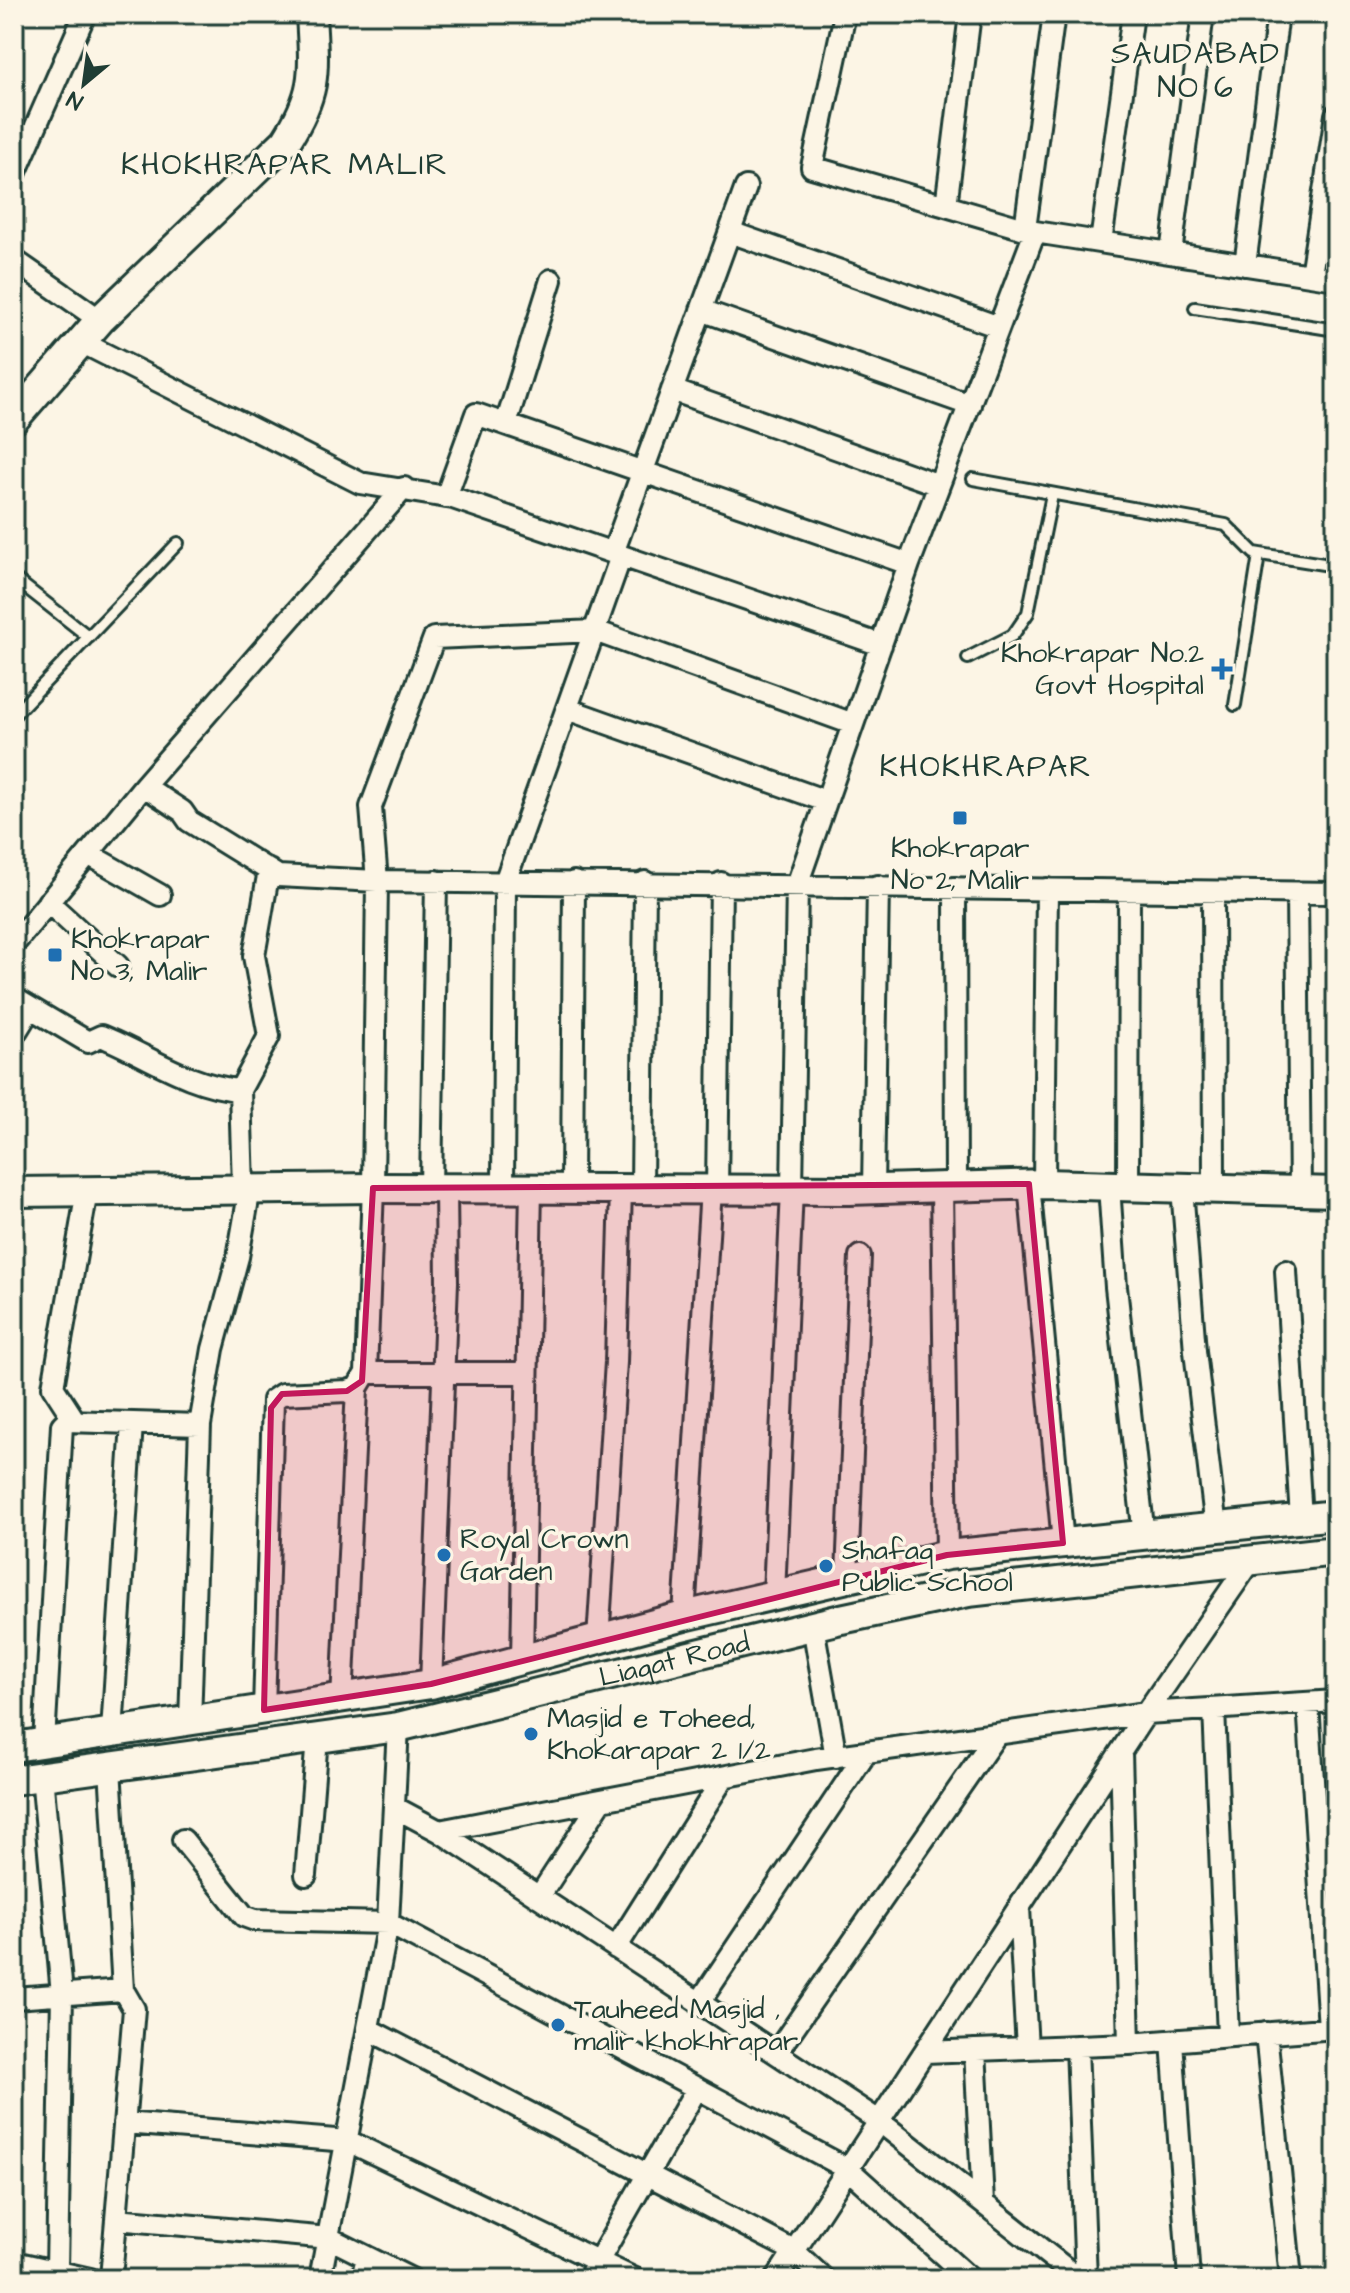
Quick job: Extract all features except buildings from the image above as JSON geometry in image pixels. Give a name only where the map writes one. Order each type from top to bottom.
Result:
[{"type":"main road","points":[[16,414],[79,341],[286,141],[306,110],[315,76],[311,14]]},
{"type":"main road","points":[[14,1192],[246,1188],[792,1190],[1037,1184],[1336,1192]]},
{"type":"main road","points":[[14,1747],[342,1700],[431,1684],[684,1616],[947,1555],[1336,1515]]},
{"type":"main road","name":"Liaqat Road","points":[[14,1780],[398,1727],[813,1626],[968,1592],[1336,1551]]},
{"type":"street","points":[[14,176],[85,14]]},
{"type":"street","points":[[845,14],[812,167],[1030,230],[1336,279]]},
{"type":"street","points":[[946,206],[970,14]]},
{"type":"street","points":[[774,1594],[792,1190],[797,885],[909,564],[999,327],[1030,230],[1054,14]]},
{"type":"street","points":[[1101,242],[1133,14]]},
{"type":"street","points":[[1171,253],[1203,14]]},
{"type":"street","points":[[1245,265],[1278,14]]},
{"type":"street","points":[[1311,275],[1336,115]]},
{"type":"street","points":[[522,1659],[527,1373],[505,882],[595,631],[642,472],[746,187]]},
{"type":"street","points":[[730,232],[999,327]]},
{"type":"street","points":[[14,260],[100,320]]},
{"type":"street","points":[[506,424],[551,280]]},
{"type":"street","points":[[701,310],[970,405]]},
{"type":"street","points":[[79,341],[360,483],[446,497],[881,645]]},
{"type":"street","points":[[672,390],[939,485]]},
{"type":"street","points":[[446,497],[476,414],[909,564]]},
{"type":"street","points":[[14,944],[144,786],[404,488]]},
{"type":"street","points":[[342,1700],[373,1188],[377,881],[371,807],[434,638],[595,631],[853,724]]},
{"type":"street","points":[[567,709],[826,801]]},
{"type":"street","points":[[144,786],[182,811],[189,821],[278,876],[377,881],[1336,893]]},
{"type":"street","points":[[88,854],[160,895]]},
{"type":"street","points":[[190,1722],[200,1425],[213,1349],[238,1257],[246,1188],[240,1090],[269,1036],[254,956],[269,870]]},
{"type":"street","points":[[431,1684],[443,1373],[436,881]]},
{"type":"street","points":[[572,1188],[574,882]]},
{"type":"street","points":[[598,1640],[616,1362],[632,1189],[645,882]]},
{"type":"street","points":[[684,1616],[714,1189],[721,883]]},
{"type":"street","points":[[873,1189],[878,886]]},
{"type":"street","points":[[947,1555],[949,1187],[955,888]]},
{"type":"street","points":[[1047,889],[1037,1184],[1063,1543]]},
{"type":"street","points":[[1129,891],[1117,1302],[1144,1536]]},
{"type":"street","points":[[1213,892],[1214,1189]]},
{"type":"street","points":[[1297,893],[1300,1191]]},
{"type":"street","points":[[48,902],[118,966]]},
{"type":"street","points":[[14,1035],[22,1003],[88,1042],[101,1036],[194,1081],[216,1088],[240,1090]]},
{"type":"street","points":[[1182,1188],[1195,1351],[1216,1528]]},
{"type":"street","points":[[75,1421],[53,1387],[87,1191]]},
{"type":"street","points":[[847,1576],[860,1256]]},
{"type":"street","points":[[1286,1271],[1301,1519]]},
{"type":"street","points":[[264,1710],[273,1400],[282,1394],[361,1380],[443,1373],[527,1373]]},
{"type":"street","points":[[44,1742],[62,1425],[66,1421],[75,1421],[200,1425]]},
{"type":"street","points":[[112,1732],[132,1423]]},
{"type":"street","points":[[776,2279],[1146,1713],[1250,1562]]},
{"type":"street","points":[[813,1626],[836,1757]]},
{"type":"street","points":[[439,1831],[836,1757],[1146,1713],[1336,1701]]},
{"type":"street","points":[[925,2052],[1129,2044],[1332,2028],[1308,1703]]},
{"type":"street","points":[[1214,1709],[1228,2036]]},
{"type":"street","points":[[320,2279],[388,1923],[398,1727]]},
{"type":"street","points":[[776,2053],[996,1735]]},
{"type":"street","points":[[306,1875],[317,1738]]},
{"type":"street","points":[[1121,1752],[1129,2044]]},
{"type":"street","points":[[699,2003],[866,1753]]},
{"type":"street","points":[[97,2278],[116,2219],[134,2009],[123,1990],[110,1767]]},
{"type":"street","points":[[42,1775],[62,1994],[57,2270]]},
{"type":"street","points":[[616,1948],[724,1777]]},
{"type":"street","points":[[539,1897],[602,1800]]},
{"type":"street","points":[[394,1807],[439,1831],[879,2121],[1079,2279]]},
{"type":"street","points":[[183,1840],[244,1916],[255,1920],[388,1923],[848,2169],[970,2279]]},
{"type":"street","points":[[1019,1908],[1027,2048]]},
{"type":"street","points":[[14,1998],[123,1990]]},
{"type":"street","points":[[368,2029],[794,2251],[824,2279]]},
{"type":"street","points":[[1266,2033],[1291,2279]]},
{"type":"street","points":[[1172,2041],[1189,2279]]},
{"type":"street","points":[[1077,2046],[1086,2279]]},
{"type":"street","points":[[975,2050],[983,2203]]},
{"type":"street","points":[[594,2270],[697,2088]]},
{"type":"street","points":[[124,2123],[348,2141],[594,2270],[635,2279]]},
{"type":"street","points":[[116,2219],[329,2238],[411,2279]]},
{"type":"street","points":[[362,2279],[367,2257]]},
{"type":"street","points":[[27,2269],[118,2279]]},
{"type":"lane","points":[[1195,308],[1336,330]]},
{"type":"lane","points":[[973,479],[1226,525],[1250,551],[1259,555],[1336,566]]},
{"type":"lane","points":[[968,658],[1013,635],[1028,613],[1052,495]]},
{"type":"lane","points":[[14,715],[178,543]]},
{"type":"lane","points":[[1235,705],[1259,555]]},
{"type":"lane","points":[[14,578],[89,637]]},
{"type":"highlighted area","points":[[1029,1184],[1063,1543],[947,1555],[431,1684],[264,1710],[271,1408],[282,1394],[347,1391],[362,1381],[373,1188]]},
{"type":"place","name":"Khokrapar No.2 Govt Hospital","points":[[1222,669]]},
{"type":"place","name":"Khokrapar No 2, Malir","points":[[960,818]]},
{"type":"place","name":"Khokrapar No 3, Malir","points":[[55,955]]},
{"type":"place","name":"Royal Crown Garden","points":[[444,1555]]},
{"type":"place","name":"Shafaq Public School","points":[[826,1566]]},
{"type":"place","name":"Masjid e Toheed, Khokarapar 2 1/2","points":[[531,1734]]},
{"type":"place","name":"Tauheed Masjid , malir khokhrapar","points":[[558,2025]]},
{"type":"district","name":"SAUDABAD NO 6","points":[[1196,71]]},
{"type":"district","name":"KHOKHRAPAR MALIR","points":[[285,165]]},
{"type":"district","name":"KHOKHRAPAR","points":[[986,767]]}]
